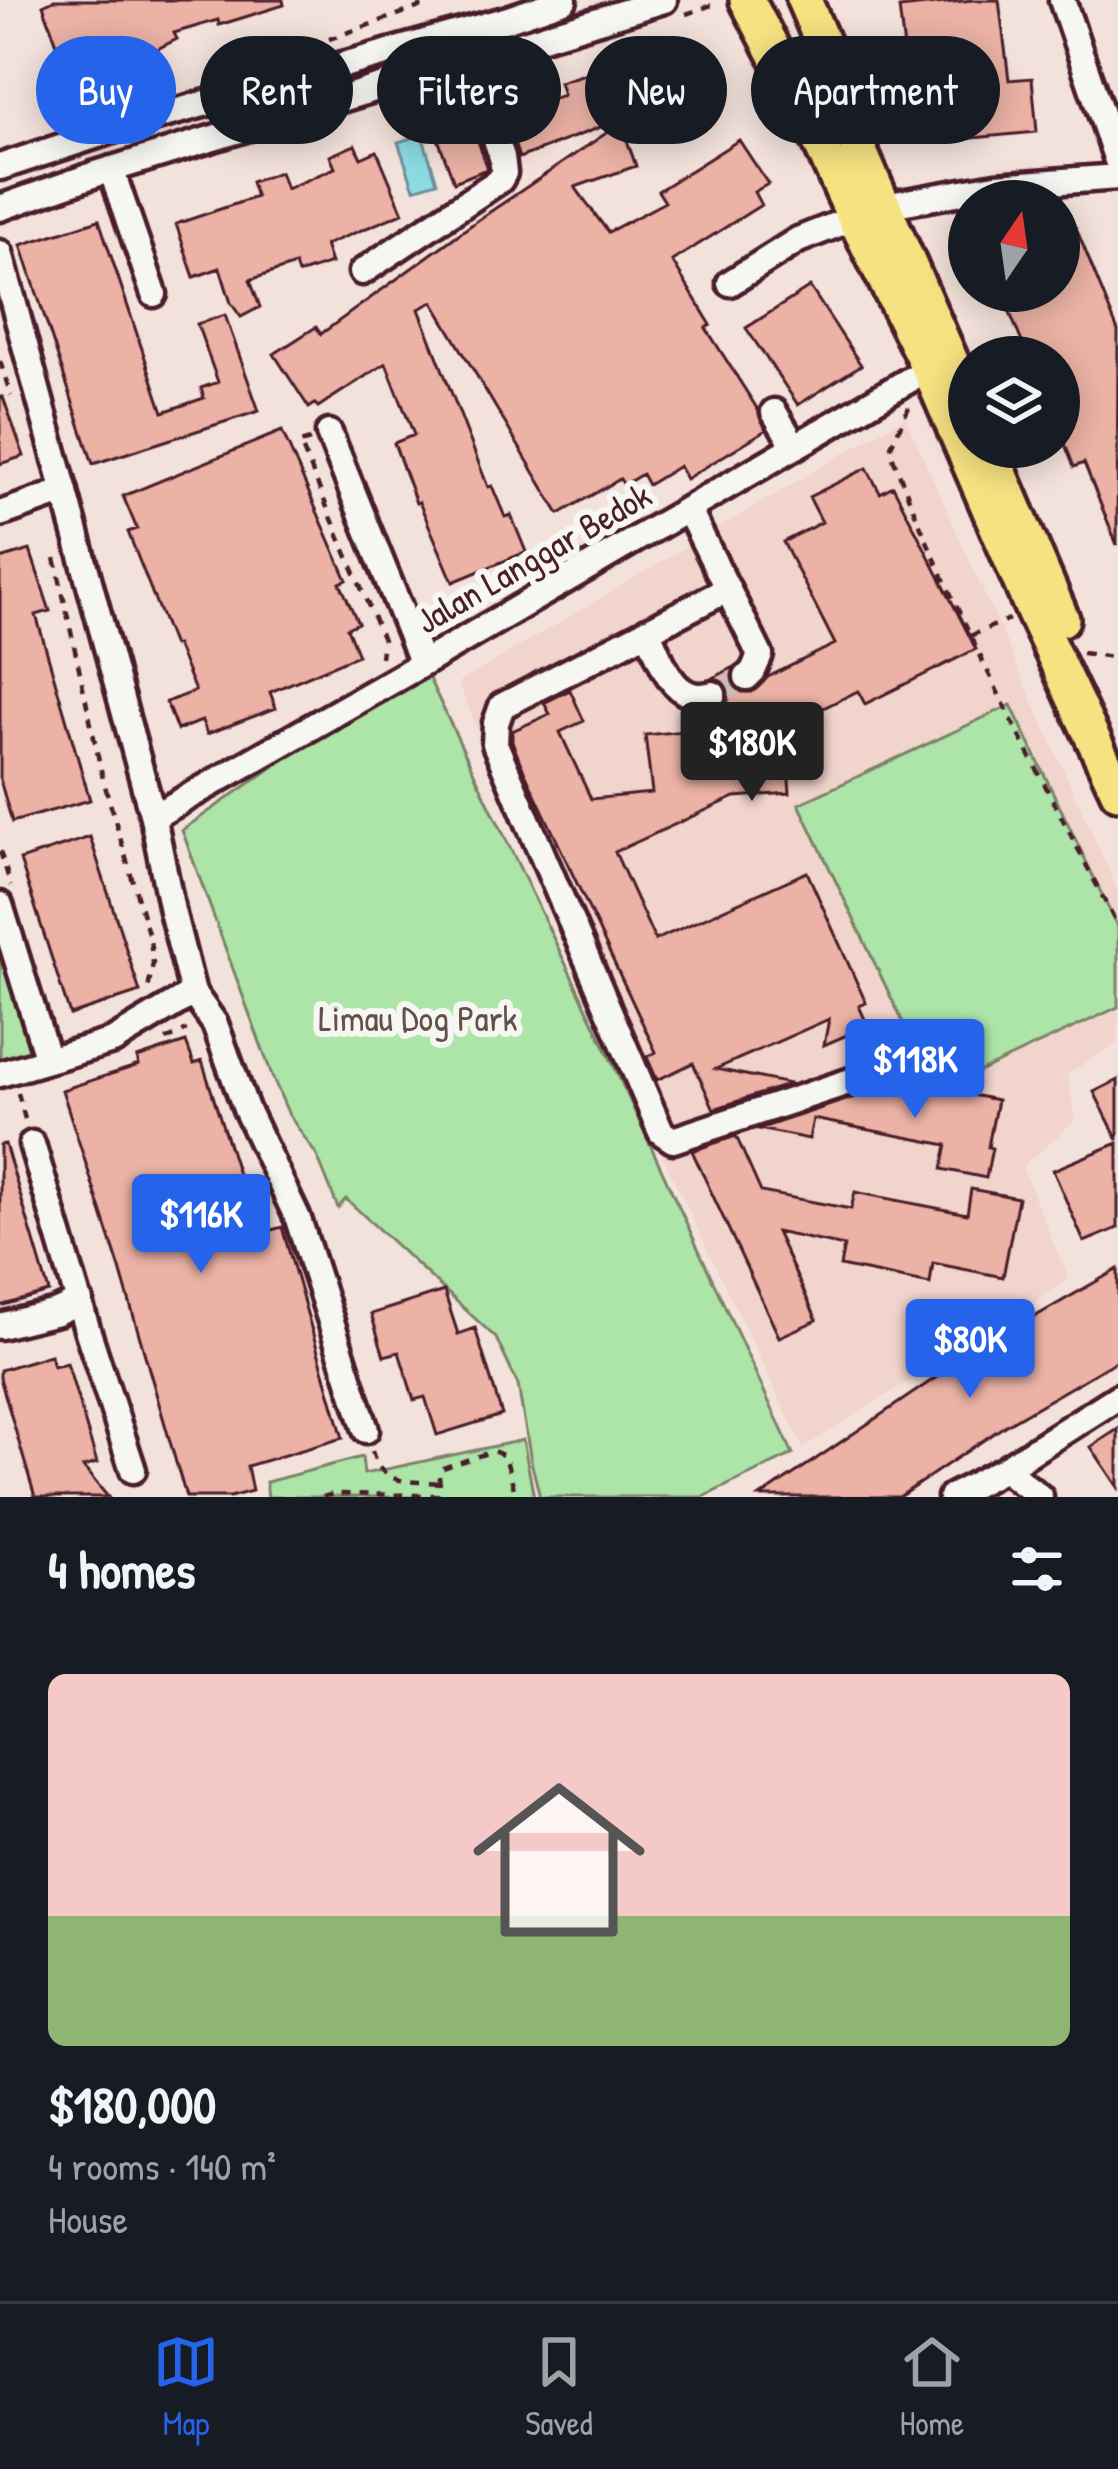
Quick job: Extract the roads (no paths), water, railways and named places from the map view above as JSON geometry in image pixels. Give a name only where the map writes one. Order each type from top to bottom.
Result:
[{"type":"main road","points":[[747,0],[808,116],[868,211],[1034,611],[1118,793]]},
{"type":"main road","points":[[804,0],[850,107],[868,211]]},
{"type":"main road","points":[[931,368],[948,383]]},
{"type":"main road","points":[[998,468],[1118,740]]},
{"type":"street","points":[[3,172],[128,125],[564,0]]},
{"type":"street","points":[[551,36],[664,0]]},
{"type":"street","points":[[1062,0],[1118,163]]},
{"type":"street","points":[[0,208],[111,169],[377,89]]},
{"type":"street","points":[[362,272],[500,180],[504,173],[497,144]]},
{"type":"street","points":[[111,169],[154,294]]},
{"type":"street","points":[[730,283],[798,240],[868,211],[996,186],[1118,177]]},
{"type":"street","points":[[0,253],[153,817],[193,993],[215,1024],[246,1109],[298,1220],[366,1430]]},
{"type":"street","name":"Jalan Langgar Bedok","points":[[153,817],[931,368]]},
{"type":"street","points":[[773,412],[795,447]]},
{"type":"street","points":[[329,433],[422,664]]},
{"type":"street","points":[[0,514],[65,491]]},
{"type":"street","points":[[688,509],[760,656],[747,677]]},
{"type":"street","points":[[728,589],[502,706],[495,744],[662,1132],[673,1140],[884,1070]]},
{"type":"street","points":[[647,630],[677,688],[694,697],[713,694]]},
{"type":"street","points":[[0,905],[48,1060]]},
{"type":"street","points":[[5,1072],[113,1041],[193,993]]},
{"type":"street","points":[[30,1138],[133,1470]]},
{"type":"street","points":[[0,1326],[57,1312],[80,1301]]},
{"type":"street","points":[[951,1497],[1118,1397]]},
{"type":"street","points":[[1004,1469],[1040,1497]]},
{"type":"water","points":[[399,144],[425,144],[437,182],[414,189]]},
{"type":"tunnel","points":[[713,694],[747,677]]},
{"type":"park label","name":"Limau Dog Park","points":[[418,1017]]}]
